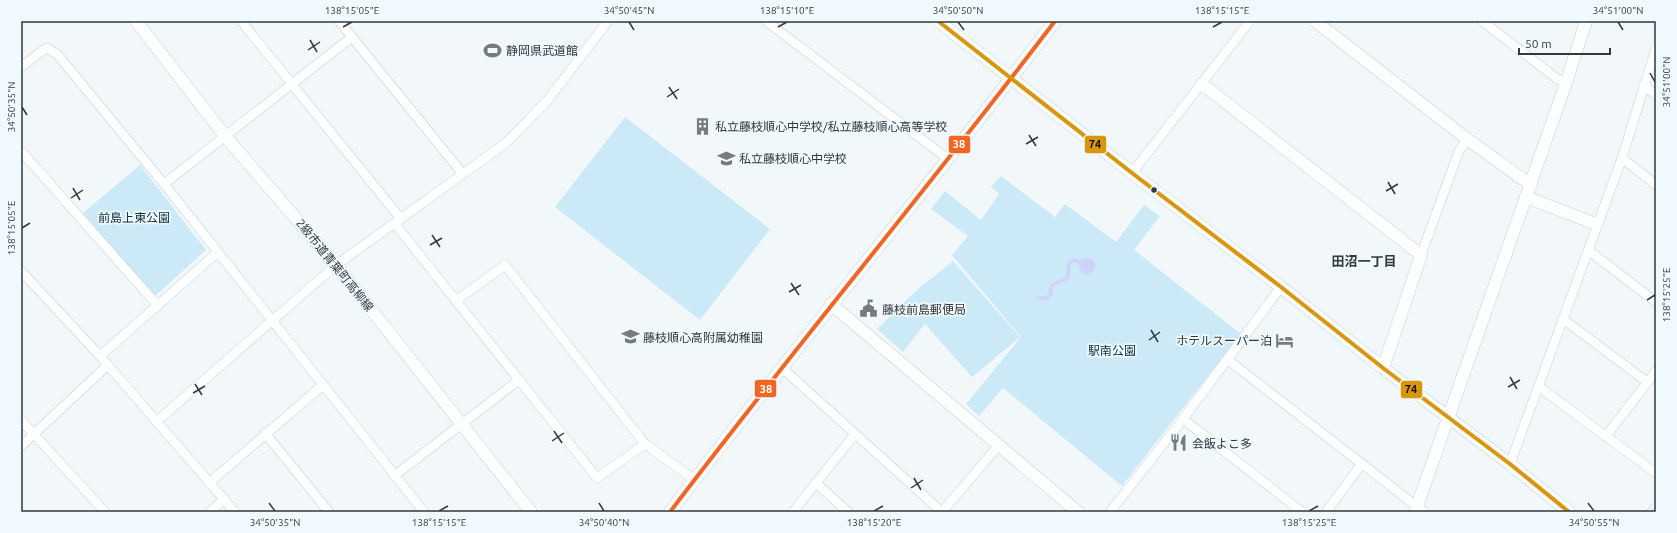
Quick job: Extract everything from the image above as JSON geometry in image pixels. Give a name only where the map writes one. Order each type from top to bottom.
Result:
[{"type":"street","name":"2級市道青葉町高柳線","points":[[136,21],[225,136],[336,265],[531,512]]},
{"type":"street","points":[[241,21],[398,222],[456,300],[596,478],[644,444]]},
{"type":"street","points":[[339,21],[462,173]]},
{"type":"street","points":[[156,422],[336,265],[398,222],[462,173],[506,143],[547,101],[608,21]]},
{"type":"street","points":[[766,21],[948,159]]},
{"type":"street","points":[[938,21],[1132,173],[1282,287],[1383,368],[1510,464],[1569,512]]},
{"type":"street","points":[[670,512],[781,367],[948,159],[1055,21]]},
{"type":"street","points":[[1132,173],[1250,21]]},
{"type":"street","points":[[1315,21],[1467,139],[1530,185]]},
{"type":"street","points":[[1482,21],[1556,78],[1566,83]]},
{"type":"street","points":[[1228,360],[1419,510],[1586,21]]},
{"type":"street","points":[[164,184],[352,37]]},
{"type":"street","points":[[21,67],[46,48],[57,54],[164,184],[424,512]]},
{"type":"street","points":[[1510,464],[1588,250],[1596,224],[1622,158],[1643,85],[1656,48]]},
{"type":"street","points":[[1202,84],[1421,255]]},
{"type":"street","points":[[1643,85],[1656,95]]},
{"type":"street","points":[[1383,368],[1421,255],[1459,151],[1467,139]]},
{"type":"street","points":[[23,156],[158,306]]},
{"type":"street","points":[[1622,158],[1656,185]]},
{"type":"street","points":[[1526,197],[1596,224]]},
{"type":"street","points":[[1588,250],[1656,302]]},
{"type":"street","points":[[100,356],[218,252]]},
{"type":"street","points":[[456,300],[505,265],[644,444],[695,480]]},
{"type":"street","points":[[21,271],[108,365],[235,512]]},
{"type":"street","points":[[1110,512],[1183,420],[1282,287]]},
{"type":"street","points":[[831,304],[1078,512]]},
{"type":"street","points":[[1563,319],[1647,382]]},
{"type":"street","points":[[21,446],[108,365]]},
{"type":"street","points":[[781,367],[942,512],[998,446]]},
{"type":"street","points":[[1606,436],[1656,371]]},
{"type":"street","points":[[394,476],[519,380]]},
{"type":"street","points":[[209,483],[265,433],[323,385]]},
{"type":"street","points":[[1538,387],[1656,474]]},
{"type":"street","points":[[21,420],[105,512]]},
{"type":"street","points":[[1183,420],[1302,512]]},
{"type":"street","points":[[265,433],[328,512]]},
{"type":"street","points":[[793,512],[855,434]]},
{"type":"street","points":[[1326,512],[1361,464]]},
{"type":"street","points":[[816,483],[848,512]]},
{"type":"street","points":[[210,512],[224,499]]},
{"type":"green space","points":[[625,117],[770,229],[700,320],[555,207]]},
{"type":"green space","name":"前島上東公園","points":[[140,165],[206,250],[154,297],[83,213]]},
{"type":"green space","name":"駅南公園","points":[[1001,176],[1055,217],[1065,204],[1116,242],[1144,205],[1160,216],[1134,250],[1241,334],[1122,486],[1003,388],[979,416],[966,404],[1021,337],[952,255],[968,236],[931,209],[945,191],[981,220],[999,194],[991,187]]},
{"type":"green space","points":[[953,261],[1020,337],[972,377],[925,324],[903,352],[877,329],[918,289]]},
{"type":"shaded area","points":[[1084,258],[1090,258],[1095,263],[1093,272],[1090,274],[1084,274],[1079,269],[1079,263]]},
{"type":"waterway","points":[[1038,298],[1047,298],[1051,294],[1051,287],[1053,285],[1068,278],[1069,263],[1074,260],[1080,262]]},
{"type":"transit line","name":"74","points":[[938,21],[1383,368],[1510,464],[1569,512]]},
{"type":"transit line","name":"38","points":[[670,512],[1055,21]]},
{"type":"place","name":"静岡県武道館","points":[[493,50]]},
{"type":"place","name":"私立藤枝順心中学校/私立藤枝順心高等学校","points":[[702,126]]},
{"type":"place","name":"私立藤枝順心中学校","points":[[726,158]]},
{"type":"place","name":"藤枝前島郵便局","points":[[869,309]]},
{"type":"place","name":"藤枝順心高附属幼稚園","points":[[630,337]]},
{"type":"place","name":"ホテルスーパー泊","points":[[1285,340]]},
{"type":"place","name":"会飯よこ多","points":[[1179,443]]},
{"type":"district","name":"田沼一丁目","points":[[1364,261]]}]
